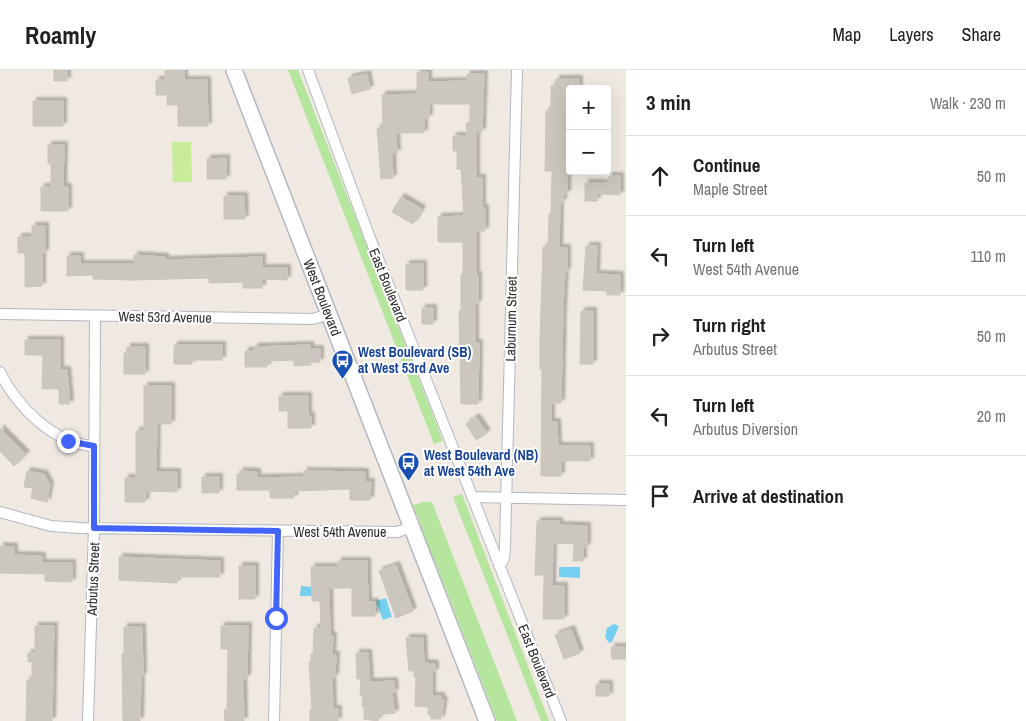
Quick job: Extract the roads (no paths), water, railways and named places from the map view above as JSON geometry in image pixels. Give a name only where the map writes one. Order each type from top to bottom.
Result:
[{"type":"street","name":"West Boulevard","points":[[234,70],[487,721]]},
{"type":"street","name":"East Boulevard","points":[[308,70],[370,238],[561,721]]},
{"type":"street","name":"Laburnum Street","points":[[499,566],[504,559],[517,70]]},
{"type":"street","name":"West 53rd Avenue","points":[[0,314],[313,319],[329,314]]},
{"type":"street","name":"Arbutus Street","points":[[88,721],[94,528],[95,316]]},
{"type":"street","points":[[0,372],[7,386],[25,408],[58,435],[68,441],[94,446]]},
{"type":"street","points":[[472,497],[626,500]]},
{"type":"street","name":"West 54th Avenue","points":[[0,512],[51,526],[94,528],[397,532],[412,527]]},
{"type":"street","points":[[274,721],[278,531]]},
{"type":"water","points":[[559,567],[580,567],[580,578],[559,577]]},
{"type":"water","points":[[301,586],[326,588],[325,596],[300,596]]},
{"type":"water","points":[[386,598],[392,617],[383,620],[376,601]]},
{"type":"water","points":[[614,624],[619,626],[612,642],[609,643],[605,637],[607,628]]},
{"type":"place","name":"West Boulevard (SB) at West 53rd Ave","points":[[342,379]]},
{"type":"place","name":"West Boulevard (NB) at West 54th Ave","points":[[408,482]]}]
